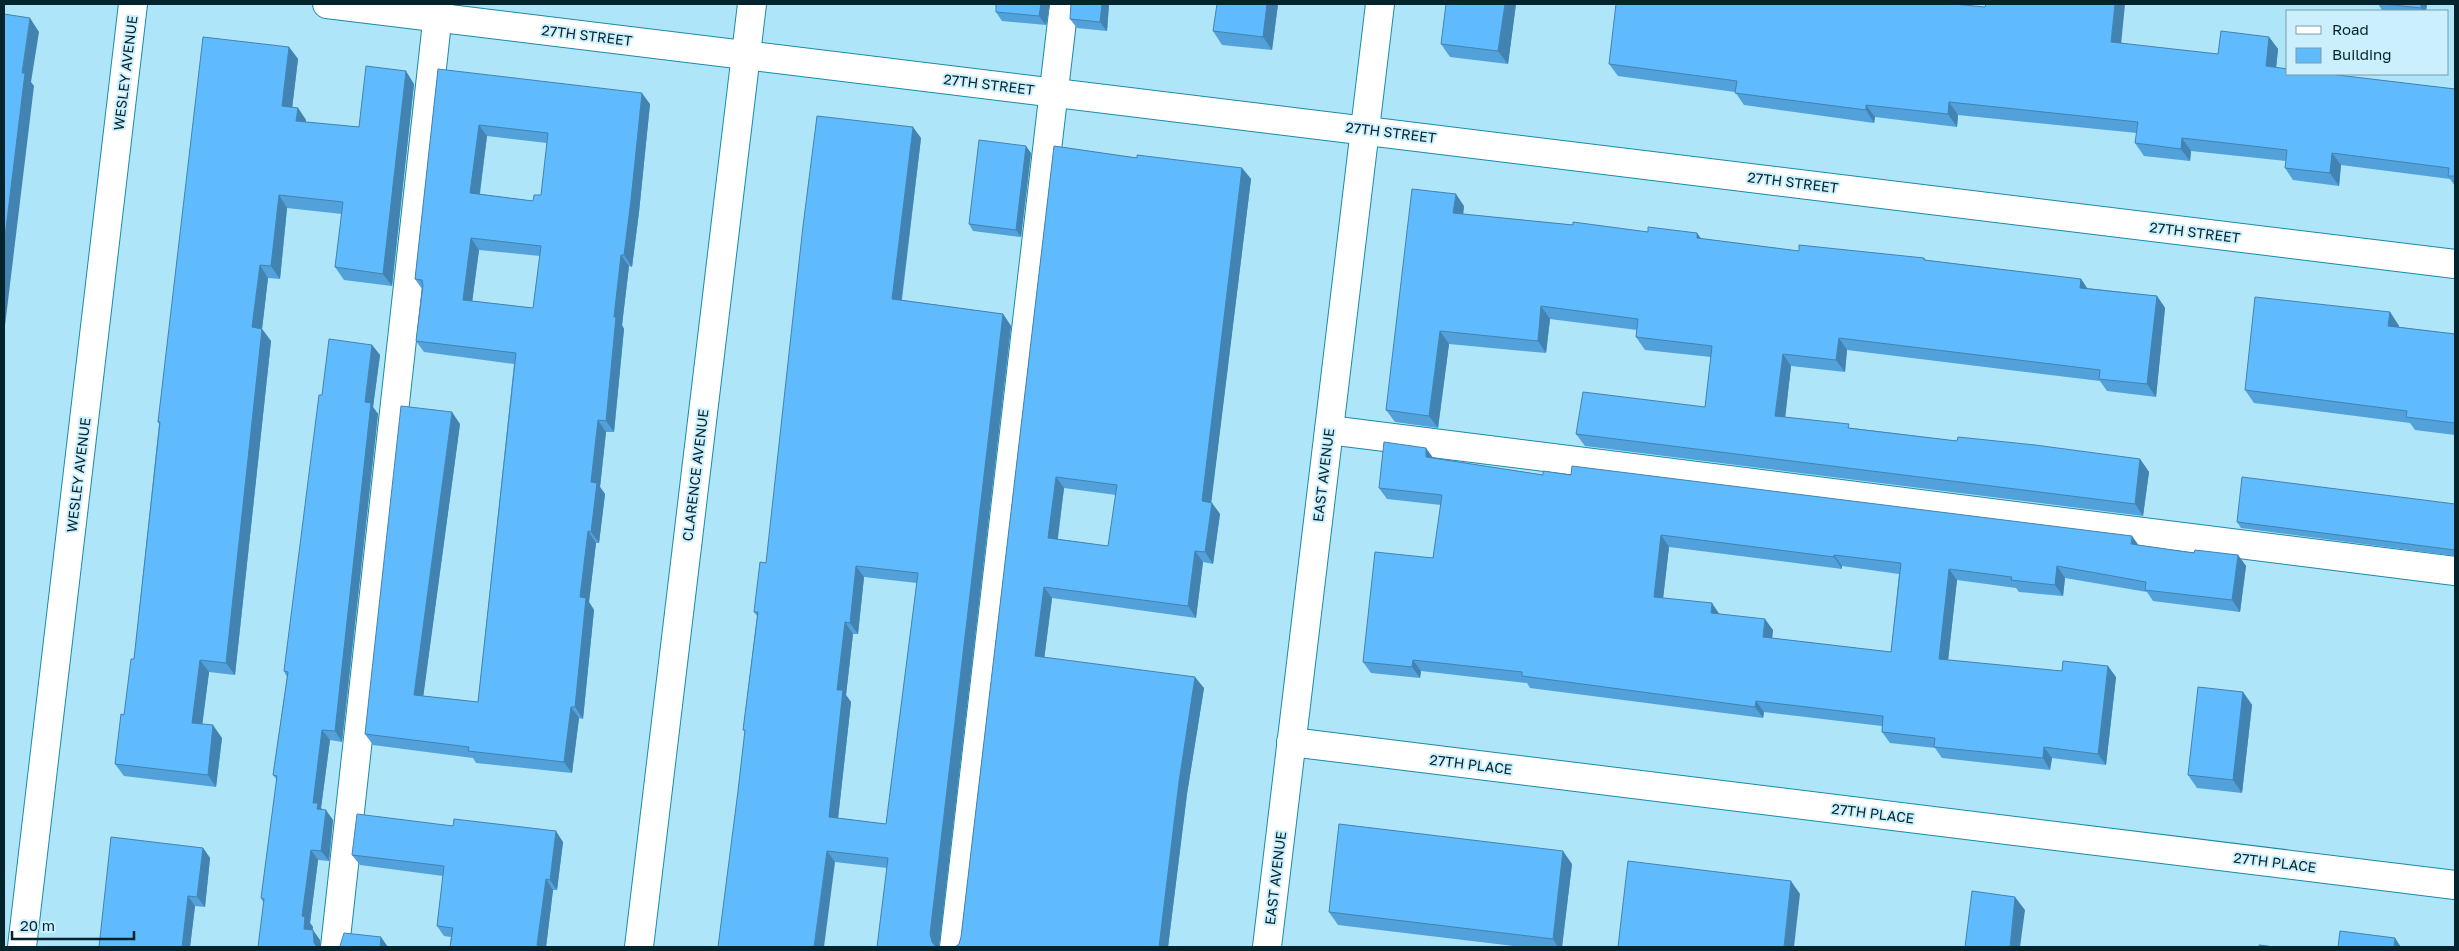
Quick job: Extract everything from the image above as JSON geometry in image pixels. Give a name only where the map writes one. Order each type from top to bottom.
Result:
[{"type":"street","name":"WESLEY AVENUE","points":[[22,947],[134,4]]},
{"type":"street","name":"27TH STREET","points":[[327,4],[438,10],[745,55],[1365,129],[2455,264]]},
{"type":"street","name":"CLARENCE AVENUE","points":[[639,947],[752,4]]},
{"type":"street","points":[[954,947],[1064,4]]},
{"type":"street","name":"EAST AVENUE","points":[[1267,947],[1380,4]]},
{"type":"street","points":[[335,947],[438,10]]},
{"type":"street","points":[[1329,430],[2455,571]]},
{"type":"street","name":"27TH PLACE","points":[[1291,742],[2455,884]]},
{"type":"building","points":[[996,4],[1041,4],[1039,16],[996,12]]},
{"type":"building","points":[[1071,4],[1102,4],[1100,22],[1070,19]]},
{"type":"building","points":[[1217,4],[1267,4],[1263,37],[1213,31]]},
{"type":"building","points":[[1446,4],[1505,4],[1498,51],[1441,44]]},
{"type":"building","points":[[1616,4],[1954,4],[1985,7],[1986,4],[2115,4],[2111,42],[2218,54],[2221,31],[2269,37],[2266,66],[2286,69],[2286,75],[2337,75],[2455,89],[2455,176],[2448,176],[2449,168],[2332,153],[2330,173],[2285,168],[2287,150],[2182,138],[2181,149],[2135,143],[2138,122],[1949,102],[1948,114],[1866,105],[1866,110],[1735,93],[1737,81],[1609,64]]},
{"type":"building","points":[[2383,4],[2421,4],[2421,8]]},
{"type":"building","points":[[4,14],[30,18],[22,73],[25,73],[4,245]]},
{"type":"building","points":[[203,37],[289,47],[282,106],[298,108],[296,121],[359,127],[366,66],[406,71],[383,274],[335,267],[343,202],[279,195],[271,266],[260,265],[252,327],[262,329],[226,663],[200,660],[192,723],[213,725],[208,775],[115,764],[121,714],[124,715],[131,659],[134,659],[160,422],[158,422]]},
{"type":"building","points":[[438,69],[642,93],[631,200],[624,255],[621,255],[614,317],[616,317],[606,421],[598,420],[591,482],[597,483],[591,532],[588,531],[580,597],[586,598],[575,707],[571,707],[564,762],[468,751],[469,747],[365,734],[401,406],[452,412],[414,695],[478,702],[516,353],[416,341],[423,285],[422,280],[415,279]],"holes":[[[479,125],[548,133],[541,195],[534,195],[533,201],[470,193]],[[471,238],[541,246],[533,308],[463,300]]]},
{"type":"building","points":[[817,116],[913,127],[892,299],[1003,314],[930,934],[932,942],[936,947],[877,947],[888,858],[827,851],[814,947],[718,947],[758,612],[754,612],[760,562],[766,563]],"holes":[[[856,566],[918,573],[886,824],[829,817],[843,690],[837,690],[845,622],[850,623]]]},
{"type":"building","points":[[979,140],[1026,146],[1016,230],[969,224]]},
{"type":"building","points":[[1054,146],[1137,158],[1137,155],[1242,168],[1202,501],[1212,503],[1205,552],[1195,551],[1188,606],[1044,587],[1035,656],[1195,677],[1179,782],[1159,947],[955,947],[959,944]],"holes":[[[1056,477],[1117,485],[1108,546],[1048,538]]]},
{"type":"building","points":[[1412,189],[1456,194],[1453,213],[1573,225],[1573,222],[1648,232],[1648,227],[1697,233],[1697,238],[1799,251],[1799,245],[1924,258],[1924,260],[2081,279],[2080,288],[2157,296],[2147,384],[2099,379],[2100,370],[1839,338],[1836,360],[1783,354],[1775,416],[1849,424],[1848,428],[1957,441],[1958,437],[2140,459],[2135,504],[1576,434],[1583,392],[1705,407],[1712,346],[1636,337],[1638,319],[1541,306],[1538,341],[1440,331],[1429,416],[1386,410]]},
{"type":"building","points":[[2255,297],[2390,312],[2388,326],[2455,334],[2455,423],[2406,417],[2407,411],[2245,390]]},
{"type":"building","points":[[329,339],[372,345],[365,402],[371,403],[335,731],[322,730],[313,803],[318,803],[317,809],[326,810],[321,851],[311,850],[302,916],[305,917],[304,929],[313,930],[314,943],[317,947],[258,947],[264,899],[261,898],[277,776],[273,775],[288,672],[284,671],[319,395],[322,395]]},
{"type":"building","points":[[1384,442],[1426,448],[1426,457],[1543,475],[1543,471],[1571,475],[1572,466],[2132,536],[2131,544],[2194,553],[2195,550],[2238,555],[2232,600],[2145,590],[2146,582],[2057,566],[2055,585],[2011,580],[2012,577],[1949,569],[1939,659],[2062,671],[2063,661],[2108,666],[2098,754],[2044,747],[2043,758],[1934,747],[1935,738],[1882,732],[1883,716],[1756,701],[1755,707],[1522,676],[1522,672],[1413,660],[1412,667],[1363,662],[1375,552],[1433,558],[1442,495],[1379,488]],"holes":[[[1661,535],[1834,557],[1834,555],[1901,563],[1891,652],[1763,637],[1765,619],[1711,613],[1712,603],[1654,597]]]},
{"type":"building","points":[[2242,477],[2455,504],[2455,550],[2237,522]]},
{"type":"building","points":[[2198,687],[2243,692],[2233,780],[2188,775]]},
{"type":"building","points":[[357,814],[453,826],[454,819],[556,831],[550,880],[546,879],[537,945],[542,947],[450,947],[453,928],[437,926],[444,866],[352,855]]},
{"type":"building","points":[[1339,824],[1563,851],[1553,939],[1329,912]]},
{"type":"building","points":[[111,837],[203,848],[197,897],[188,896],[182,947],[99,947]]},
{"type":"building","points":[[1628,861],[1791,881],[1784,947],[1618,947]]},
{"type":"building","points":[[1972,891],[2015,897],[2010,947],[1965,947]]},
{"type":"building","points":[[2340,931],[2395,938],[2394,947],[2338,947]]},
{"type":"building","points":[[344,933],[381,937],[380,947],[339,947]]},
{"type":"building","points":[[2259,945],[2275,947],[2259,947]]}]
